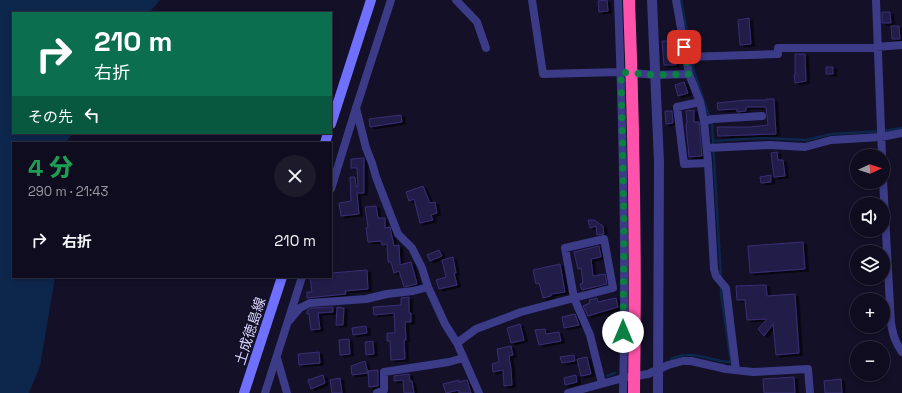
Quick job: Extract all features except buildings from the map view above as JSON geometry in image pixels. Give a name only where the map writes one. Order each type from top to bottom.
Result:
[{"type":"highway","points":[[629,0],[635,218],[634,393]]},
{"type":"main road","points":[[332,121],[371,0]]},
{"type":"main road","name":"土成徳島線","points":[[244,393],[282,278]]},
{"type":"street","points":[[332,186],[392,0]]},
{"type":"street","points":[[456,0],[477,22],[486,48]]},
{"type":"street","points":[[532,0],[543,74],[621,72],[656,75],[689,74]]},
{"type":"street","points":[[618,0],[624,224],[623,393]]},
{"type":"street","points":[[652,0],[659,163],[658,393]]},
{"type":"street","points":[[676,0],[690,57],[689,74],[708,120],[712,148],[708,163],[714,269],[716,276],[726,288],[736,370]]},
{"type":"street","points":[[876,0],[881,149]]},
{"type":"street","points":[[690,57],[778,54],[778,48],[902,45]]},
{"type":"street","points":[[700,102],[677,107],[684,164],[708,163]]},
{"type":"street","points":[[356,108],[366,148],[398,234],[412,248],[422,268],[428,287],[445,324],[457,343],[479,393]]},
{"type":"street","points":[[708,120],[762,116]]},
{"type":"street","points":[[712,148],[770,145],[805,147],[831,140],[880,133],[902,133]]},
{"type":"street","points":[[884,189],[891,323],[896,344],[902,352]]},
{"type":"street","points":[[457,343],[476,329],[521,312],[574,298],[613,288],[604,239],[565,248],[574,298],[590,335],[602,384]]},
{"type":"street","points":[[265,393],[302,278]]},
{"type":"street","points":[[289,321],[300,308],[310,304],[366,299],[428,287]]},
{"type":"street","points":[[277,358],[287,393]]},
{"type":"street","points":[[377,393],[384,390],[384,372],[449,362],[463,358]]},
{"type":"street","points":[[568,393],[623,378],[648,374],[668,364],[691,361],[753,372],[808,369],[810,393]]},
{"type":"water","points":[[0,0],[160,0],[150,12],[12,12],[12,134],[73,134],[65,142],[12,142],[12,278],[55,278],[40,366],[29,393],[0,393]]},
{"type":"waterway","points":[[681,0],[694,71],[712,125],[713,141]]},
{"type":"waterway","points":[[721,278],[713,141],[761,138],[807,140],[831,134],[884,131],[902,128]]},
{"type":"waterway","points":[[671,359],[683,355],[693,355],[731,362],[721,285]]},
{"type":"waterway","points":[[607,376],[615,373]]},
{"type":"route","points":[[623,332],[624,224],[621,72],[656,75],[689,74],[684,47]]}]
